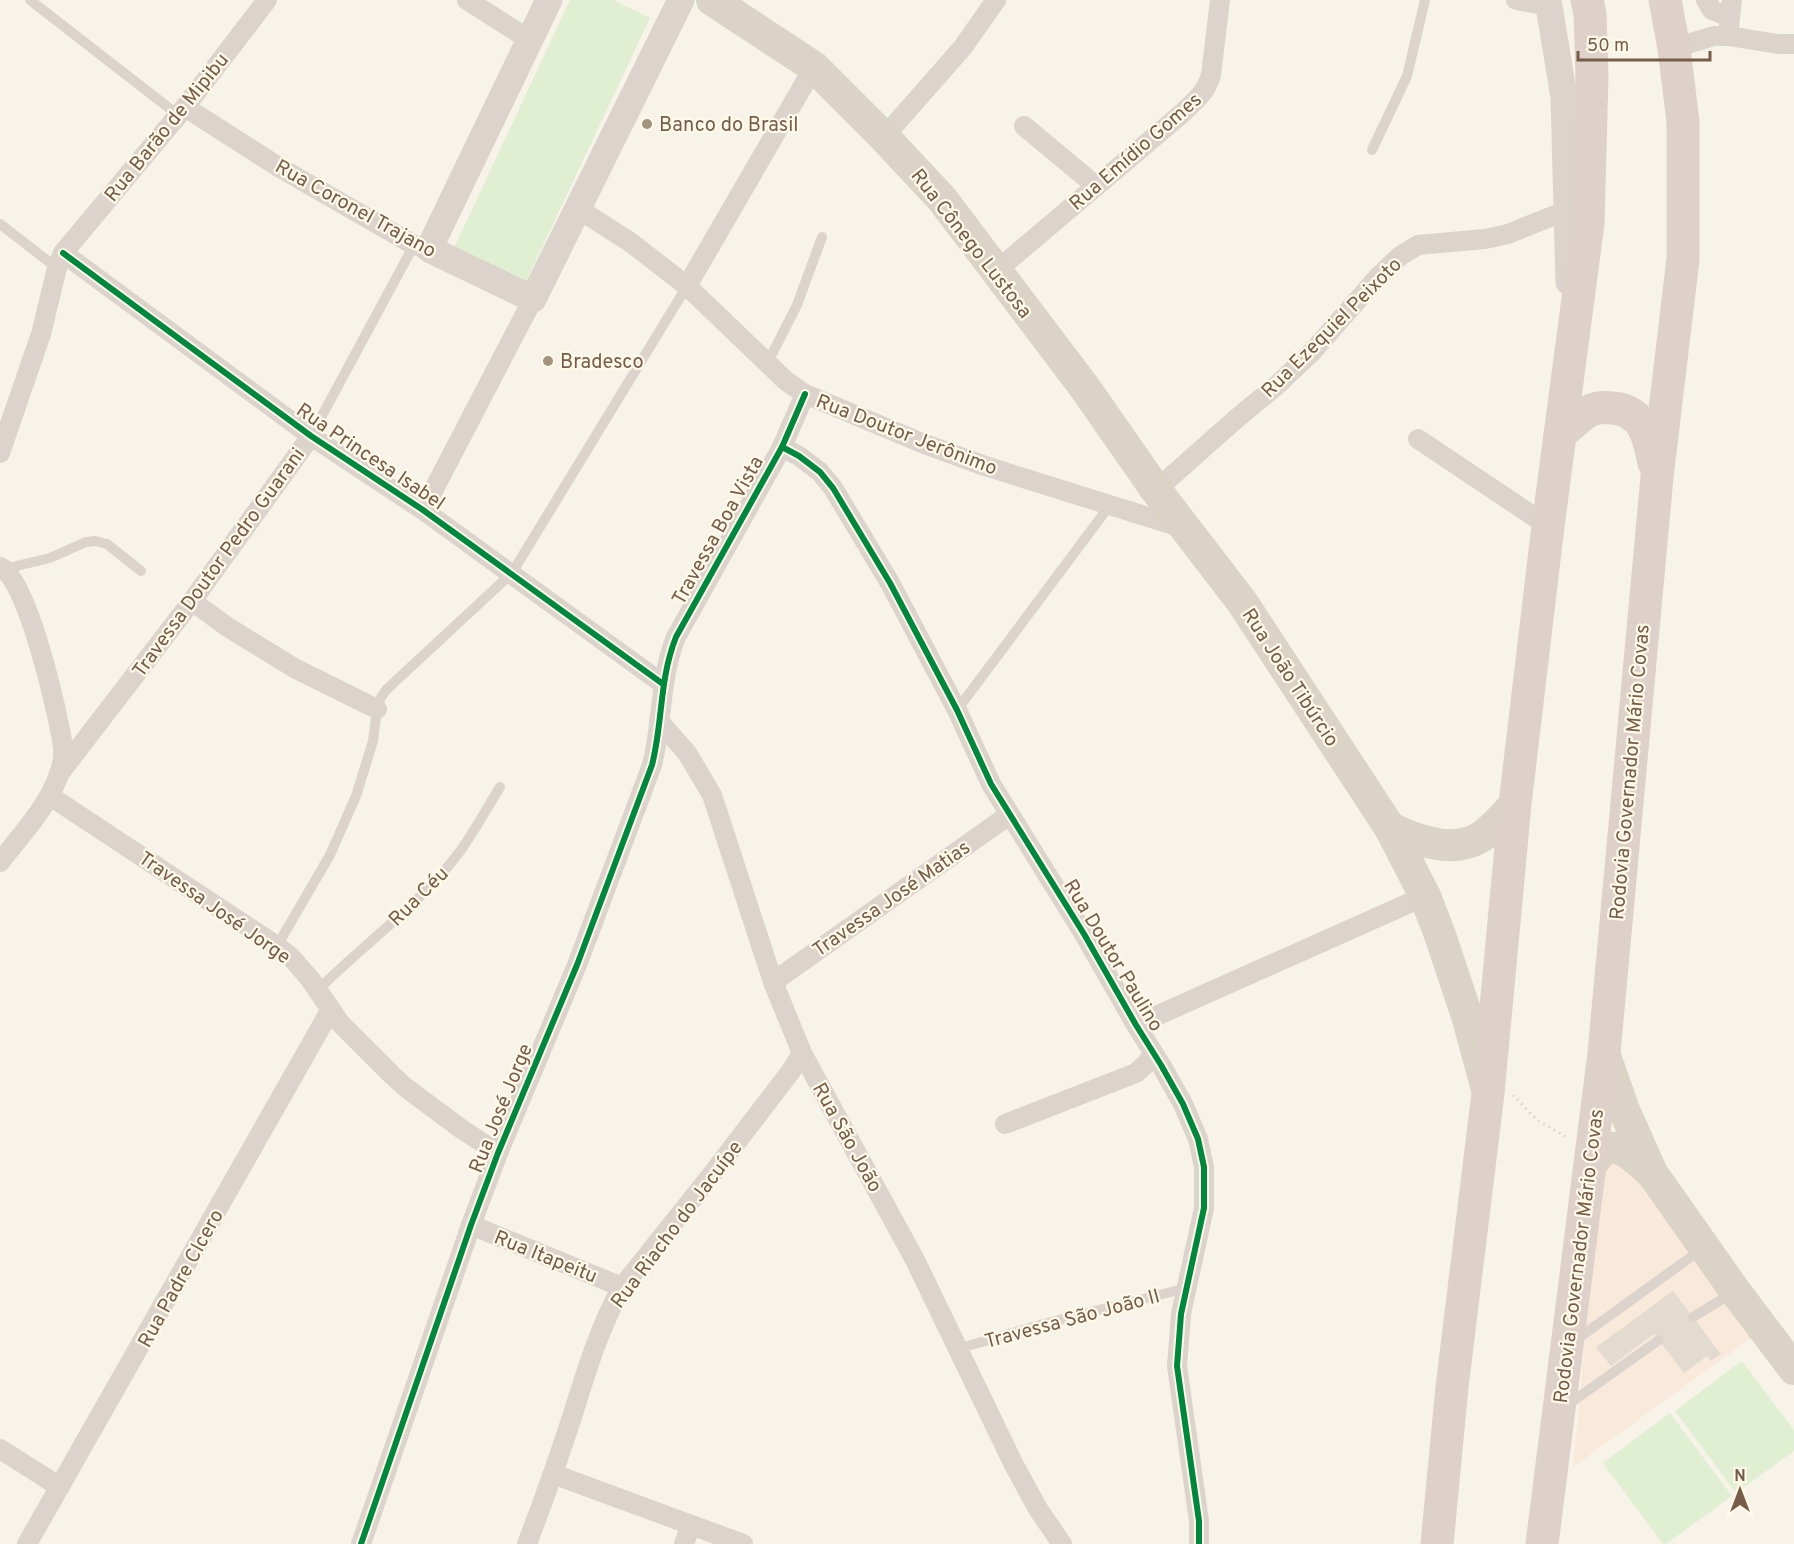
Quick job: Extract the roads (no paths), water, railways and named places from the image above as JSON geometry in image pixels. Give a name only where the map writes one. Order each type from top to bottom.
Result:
[{"type":"highway","points":[[1437,1544],[1489,1081],[1515,804],[1548,526],[1588,223],[1592,77],[1590,14],[1587,0]]},
{"type":"highway","name":"Rodovia Governador Mário Covas","points":[[1542,1544],[1604,1053],[1657,477],[1683,260],[1683,122],[1674,48],[1665,0]]},
{"type":"highway","points":[[1560,435],[1592,409],[1621,408],[1633,414],[1648,435],[1657,477]]},
{"type":"highway","points":[[1527,1544],[1556,1423]]},
{"type":"highway","points":[[1445,1458],[1451,1495],[1451,1544]]},
{"type":"main road","name":"Rua Cônego Lustosa","points":[[712,0],[814,67],[942,199],[1085,388],[1156,490],[1188,529]]},
{"type":"main road","name":"Rua João Tibúrcio","points":[[1188,529],[1242,602],[1390,828],[1425,896],[1440,934],[1489,1081]]},
{"type":"main road","points":[[1390,828],[1428,843],[1449,845],[1466,843],[1483,836],[1515,804]]},
{"type":"main road","points":[[1604,1053],[1624,1110],[1652,1173],[1735,1291],[1794,1369]]},
{"type":"main road","points":[[1591,1159],[1605,1150],[1617,1149],[1626,1152],[1652,1173]]},
{"type":"street","name":"Rua Barão de Mipibu","points":[[60,260],[181,111],[267,0]]},
{"type":"street","points":[[467,0],[530,40]]},
{"type":"street","points":[[422,247],[549,0]]},
{"type":"street","points":[[423,510],[533,299],[681,0]]},
{"type":"street","points":[[884,137],[963,47],[994,0]]},
{"type":"street","name":"Rua Emídio Gomes","points":[[996,271],[1179,116],[1204,92],[1211,75],[1220,0]]},
{"type":"street","points":[[1516,0],[1549,3],[1564,97],[1570,353]]},
{"type":"street","points":[[1706,0],[1712,10],[1778,44],[1794,44]]},
{"type":"street","points":[[1674,48],[1714,36],[1730,18]]},
{"type":"street","points":[[687,286],[814,67]]},
{"type":"street","name":"Rua Coronel Trajano","points":[[181,111],[422,247],[533,299]]},
{"type":"street","points":[[1024,126],[1096,186]]},
{"type":"street","name":"Rua Doutor Jerônimo","points":[[577,208],[630,242],[687,286],[786,381],[805,394],[952,454],[1188,529]]},
{"type":"street","name":"Rua Ezequiel Peixoto","points":[[1156,490],[1312,352],[1377,278],[1400,256],[1418,245],[1485,239],[1508,234],[1568,210]]},
{"type":"street","points":[[0,453],[41,334],[60,260]]},
{"type":"street","name":"Rua Princesa Isabel","points":[[60,260],[311,436],[423,510],[663,684]]},
{"type":"street","name":"Travessa Boa Vista","points":[[663,684],[676,637],[782,447],[805,394]]},
{"type":"street","name":"Travessa Doutor Pedro Guarani","points":[[59,774],[192,601],[311,436]]},
{"type":"street","points":[[1418,439],[1548,526]]},
{"type":"street","name":"Rua Doutor Paulino","points":[[782,447],[799,456],[820,472],[833,488],[890,583],[957,710],[991,784],[1084,934],[1161,1065],[1183,1104],[1198,1139],[1204,1167],[1204,1208],[1181,1314],[1177,1366],[1199,1521],[1199,1544]]},
{"type":"street","points":[[0,862],[50,796],[64,755],[36,633],[20,592],[2,568]]},
{"type":"street","points":[[192,601],[226,626],[296,669],[377,709]]},
{"type":"street","name":"Rua José Jorge","points":[[361,1544],[471,1225],[498,1153],[577,965],[652,765],[657,746],[663,684]]},
{"type":"street","name":"Rua São João","points":[[659,721],[687,753],[712,795],[773,982],[802,1053],[915,1260],[1013,1463],[1038,1509],[1062,1544]]},
{"type":"street","name":"Travessa José Jorge","points":[[50,796],[291,957],[318,990],[340,1023],[405,1087],[498,1153]]},
{"type":"street","name":"Travessa José Matias","points":[[773,982],[1009,815]]},
{"type":"street","points":[[1136,1025],[1425,896]]},
{"type":"street","name":"Rua Padre Clcero","points":[[27,1544],[330,1011]]},
{"type":"street","name":"Rua Riacho do Jacuípe","points":[[527,1544],[553,1474],[599,1333],[610,1308],[622,1287],[713,1173],[791,1071],[802,1053]]},
{"type":"street","points":[[1005,1124],[1136,1073],[1147,1063],[1153,1053]]},
{"type":"street","name":"Rua Itapeitu","points":[[471,1225],[622,1287]]},
{"type":"street","points":[[0,1449],[60,1487]]},
{"type":"street","points":[[553,1474],[743,1544]]},
{"type":"street","points":[[684,1544],[691,1525]]},
{"type":"lane","points":[[30,0],[181,111]]},
{"type":"lane","points":[[1372,150],[1407,76],[1425,0]]},
{"type":"lane","name":"Rua Princesa Isabel","points":[[0,224],[60,260]]},
{"type":"lane","points":[[768,362],[797,305],[822,237]]},
{"type":"lane","name":"Travessa Doutor Pedro Guarani","points":[[311,436],[422,247]]},
{"type":"lane","points":[[277,946],[330,855],[357,796],[373,741],[380,699],[386,690],[512,573],[687,286]]},
{"type":"lane","points":[[957,710],[1110,505]]},
{"type":"lane","points":[[2,568],[50,558],[86,542],[95,541],[107,544],[141,571]]},
{"type":"lane","name":"Rua Céu","points":[[318,990],[436,880],[461,850],[500,787]]},
{"type":"lane","points":[[1568,1346],[1704,1247]]},
{"type":"lane","name":"Travessa São João II","points":[[957,1349],[1051,1322],[1187,1288]]},
{"type":"lane","points":[[1693,1317],[1735,1291]]},
{"type":"lane","points":[[1556,1423],[1659,1341]]},
{"type":"place","name":"Banco do Brasil","points":[[647,124]]},
{"type":"place","name":"Bradesco","points":[[548,361]]}]
